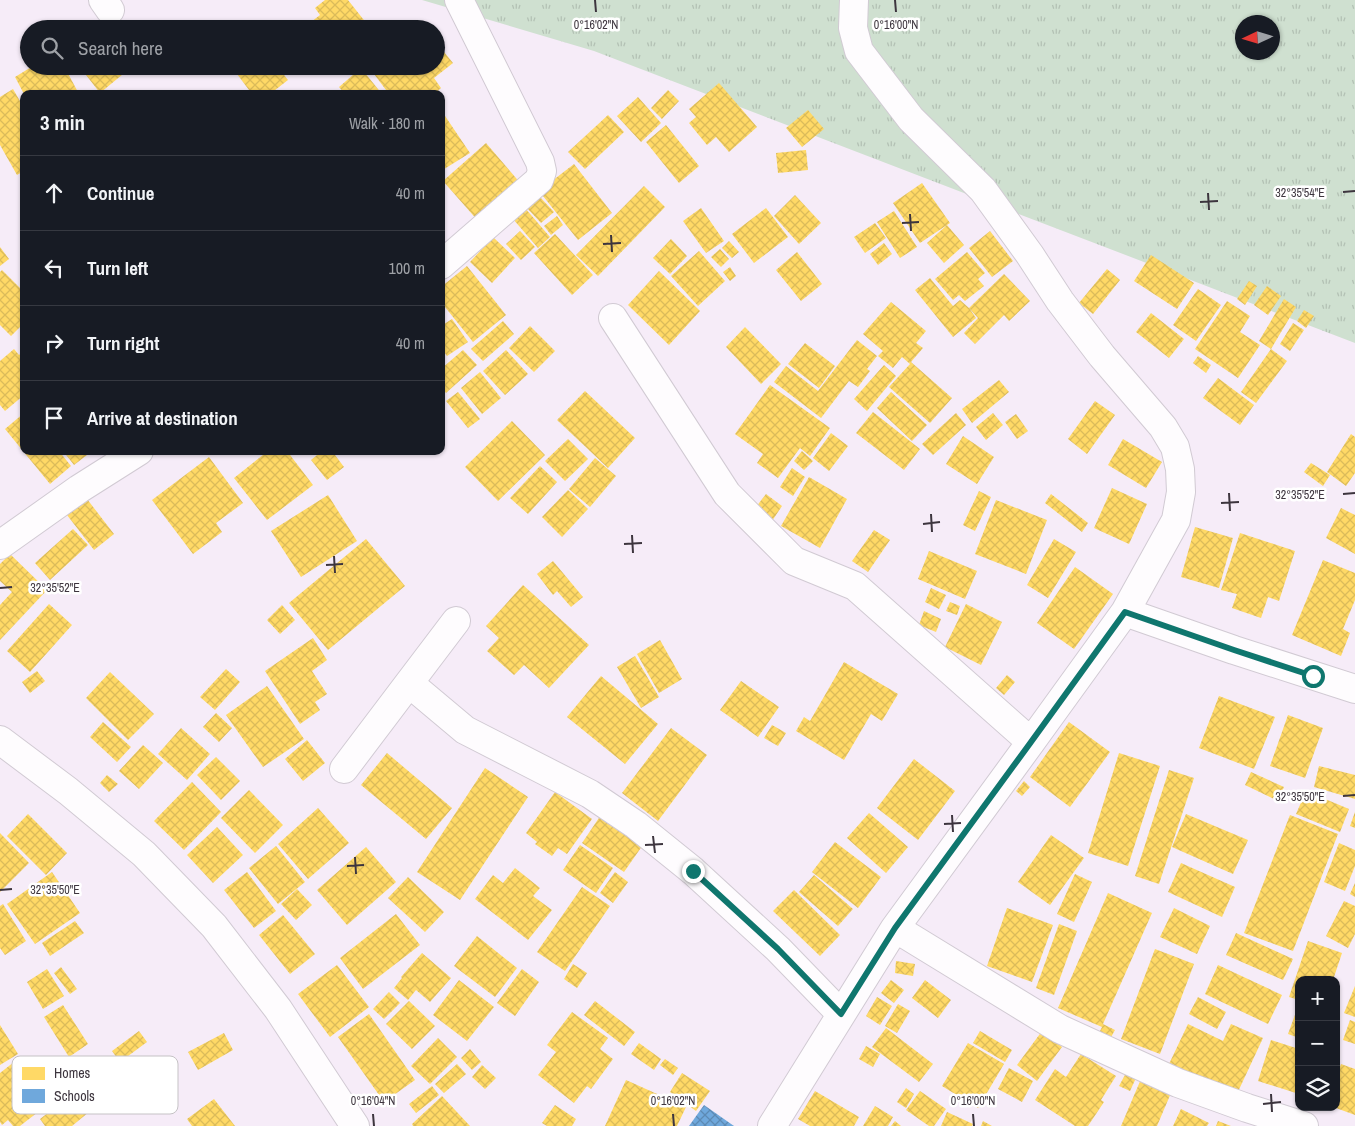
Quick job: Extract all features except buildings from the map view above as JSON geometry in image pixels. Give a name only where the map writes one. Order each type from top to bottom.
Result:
[{"type":"street","points":[[445,262],[539,180],[542,171],[540,162],[459,0]]},
{"type":"street","points":[[772,1126],[895,928],[1125,612],[1176,520],[1181,492],[1180,469],[1175,447],[1162,427],[1102,356],[1066,309],[983,190],[911,119],[859,51],[853,28],[854,0]]},
{"type":"street","points":[[613,318],[727,494],[794,561],[855,586],[1031,742]]},
{"type":"street","points":[[0,545],[79,489],[133,455]]},
{"type":"street","points":[[1125,612],[1355,689]]},
{"type":"street","points":[[344,769],[456,621]]},
{"type":"street","points":[[409,683],[465,730],[590,794],[636,825],[693,871],[778,949],[841,1014]]},
{"type":"street","points":[[0,740],[68,791],[144,854],[214,926],[278,1009],[354,1126]]},
{"type":"street","points":[[895,928],[1060,1028],[1178,1083],[1304,1126]]},
{"type":"green space","points":[[422,0],[1355,0],[1355,343],[594,51]]},
{"type":"route","points":[[693,871],[778,949],[841,1014],[895,928],[1125,612],[1313,676]]}]
